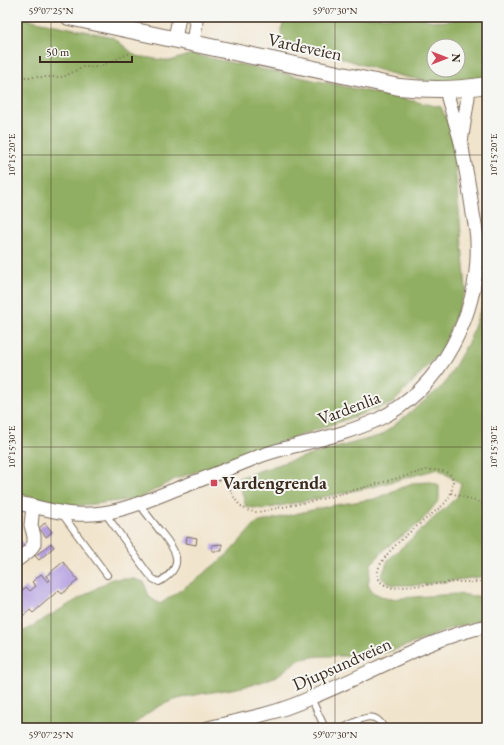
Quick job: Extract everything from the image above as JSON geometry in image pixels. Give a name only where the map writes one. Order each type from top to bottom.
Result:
[{"type":"street","name":"Vardeveien","points":[[69,17],[400,87],[418,89],[448,89],[487,85]]},
{"type":"street","points":[[175,39],[179,17]]},
{"type":"street","points":[[193,43],[196,23],[194,17]]},
{"type":"street","name":"Vardenlia","points":[[461,142],[468,97],[468,87]]},
{"type":"street","name":"Vardenlia","points":[[17,502],[60,512],[76,514],[104,513],[124,509],[224,472],[266,454],[332,436],[376,420],[394,410],[416,393],[437,370],[453,346],[482,272],[461,142],[448,98],[448,89]]},
{"type":"street","points":[[17,560],[29,551],[34,544],[34,536],[31,525],[33,506]]},
{"type":"street","name":"Djupsundveien","points":[[208,728],[263,715],[311,698],[430,644],[456,634],[487,626]]},
{"type":"lane","points":[[104,513],[147,572],[153,579],[159,582],[172,573],[176,565],[176,556],[172,546],[139,504]]},
{"type":"lane","points":[[60,512],[107,575]]},
{"type":"lane","points":[[311,698],[324,728]]},
{"type":"lane","points":[[343,728],[370,717],[375,717],[379,720],[384,728]]},
{"type":"path","points":[[17,78],[63,77],[82,67],[99,67],[130,53]]},
{"type":"path","points":[[224,472],[227,483],[235,498],[243,509],[250,512],[258,512],[318,500],[427,470],[438,470],[449,474],[452,477],[453,483],[451,493],[445,502],[389,553],[379,566],[377,572],[378,579],[387,587],[393,588],[456,582],[487,582]]},
{"type":"path","points":[[451,493],[487,505]]},
{"type":"green space","points":[[17,17],[113,37],[136,56],[170,61],[191,54],[441,107],[452,132],[466,289],[442,350],[393,403],[175,479],[138,499],[74,506],[17,494]]},
{"type":"green space","points":[[286,17],[421,17],[432,21],[451,21],[470,17],[487,17],[487,78],[436,82],[410,78],[392,74],[301,45],[282,41],[281,29]]},
{"type":"green space","points":[[487,292],[487,576],[419,585],[393,585],[381,578],[388,560],[457,497],[461,484],[438,469],[372,487],[265,509],[246,507],[238,478],[289,461],[382,435],[444,385],[469,341]]},
{"type":"green space","points":[[431,482],[439,485],[439,500],[420,523],[387,547],[371,564],[368,585],[372,592],[388,599],[455,594],[487,597],[487,619],[449,629],[383,653],[363,656],[322,656],[302,659],[278,675],[256,684],[180,698],[147,714],[132,728],[17,728],[17,635],[112,579],[134,579],[144,582],[149,597],[160,604],[194,581],[228,554],[256,523],[329,506],[374,499],[412,483]]},
{"type":"building","points":[[45,523],[52,532],[46,537],[39,528]]},
{"type":"building","points":[[187,536],[197,538],[196,545],[186,543]]},
{"type":"building","points":[[17,537],[25,546],[21,549],[17,545]]},
{"type":"building","points":[[51,543],[54,547],[39,560],[35,556]]},
{"type":"building","points":[[222,544],[222,551],[212,551],[212,545]]},
{"type":"building","points":[[63,562],[78,580],[62,594],[59,590],[33,613],[30,610],[17,621],[17,600],[18,601],[20,599],[17,595],[26,587],[30,591],[36,586],[32,582],[41,574],[48,582],[50,580],[46,576]]},
{"type":"place","name":"Vardengrenda","points":[[214,483]]}]
